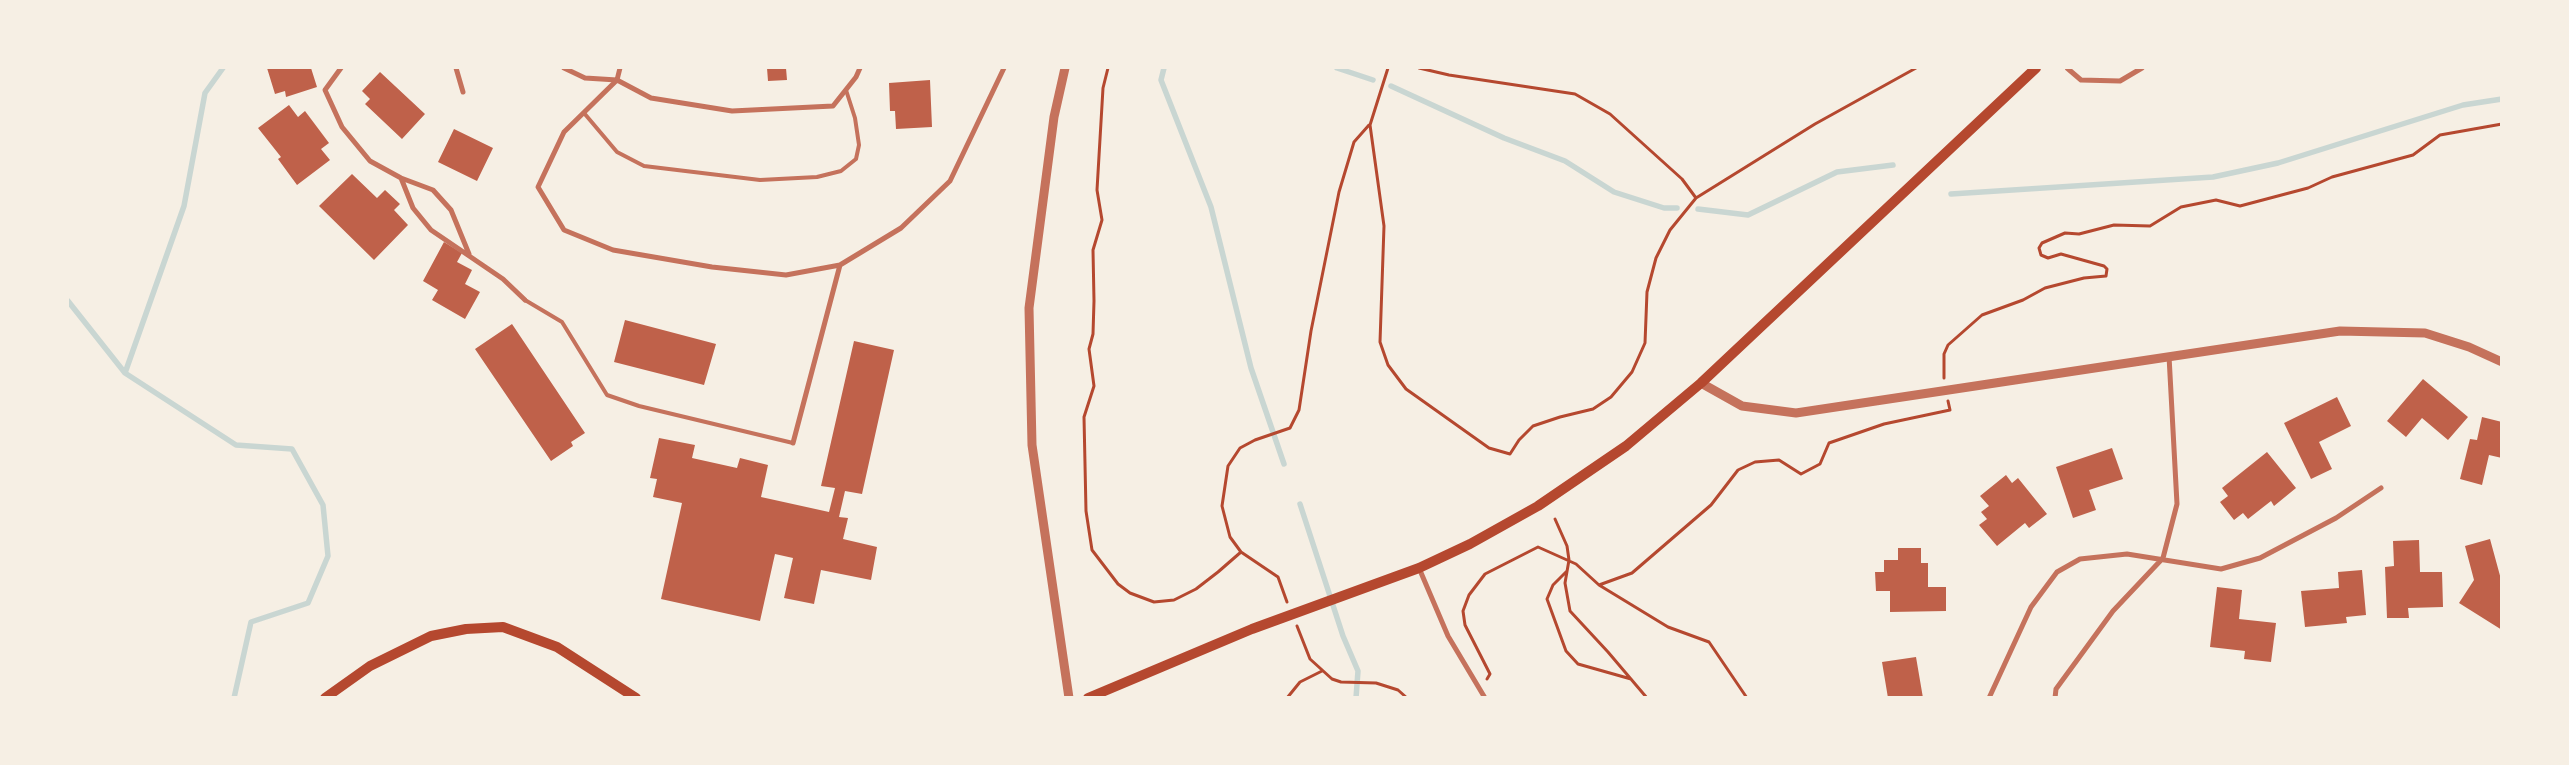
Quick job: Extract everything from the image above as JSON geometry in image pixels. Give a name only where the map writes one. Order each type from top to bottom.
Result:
[{"type":"main road","points":[[1088,698],[1252,629],[1419,568],[1470,544],[1538,506],[1626,446],[1701,382],[2036,68]]},
{"type":"main road","points":[[325,698],[370,666],[431,636],[466,629],[503,627],[556,647],[636,698]]},
{"type":"street","points":[[341,68],[325,90],[342,128],[370,161],[401,178],[433,190],[451,210],[469,254]]},
{"type":"street","points":[[456,68],[463,92]]},
{"type":"street","points":[[564,68],[585,78],[618,80],[651,98],[732,111],[833,106],[860,68]]},
{"type":"street","points":[[620,68],[618,80],[564,132],[538,187],[564,230],[613,250],[712,267],[786,275],[840,265],[901,228],[950,181],[1004,68]]},
{"type":"street","points":[[1065,68],[1054,117],[1029,308],[1032,445],[1069,698]]},
{"type":"street","points":[[2067,68],[2081,80],[2120,81],[2142,68]]},
{"type":"street","points":[[401,178],[413,208],[431,230],[469,254],[503,279],[525,300]]},
{"type":"street","points":[[793,443],[840,265]]},
{"type":"street","points":[[1701,382],[1742,406],[1796,413],[1946,392],[2340,331],[2383,330],[2425,333],[2470,347],[2502,362]]},
{"type":"street","points":[[2055,698],[2056,689],[2113,611],[2163,558],[2177,504],[2169,356]]},
{"type":"street","points":[[1988,698],[2031,607],[2057,572],[2080,559],[2127,554],[2163,558],[2221,569],[2260,558],[2336,518],[2381,488]]},
{"type":"street","points":[[1419,568],[1448,636],[1485,698]]},
{"type":"lane","points":[[584,113],[617,152],[644,166],[760,180],[817,177],[841,171],[849,167],[856,159],[859,145],[846,90]]},
{"type":"lane","points":[[525,300],[562,322],[607,395],[639,406],[793,443]]},
{"type":"path","points":[[1108,68],[1103,88],[1097,190],[1102,220],[1093,250],[1093,334],[1089,349],[1094,386],[1084,417],[1086,511],[1092,550],[1118,584],[1130,594],[1154,602],[1174,600],[1196,589],[1240,552]]},
{"type":"path","points":[[1388,68],[1370,125],[1384,226],[1380,342],[1388,365],[1406,389],[1489,448],[1510,454],[1519,440],[1533,426],[1593,409],[1611,397],[1632,372],[1646,343],[1647,292],[1656,258],[1670,230],[1696,198],[1815,124],[1916,68]]},
{"type":"path","points":[[1419,68],[1449,75],[1576,94],[1610,114],[1682,179],[1696,198]]},
{"type":"path","points":[[1944,382],[1944,354],[1948,346],[1982,315],[2023,300],[2045,288],[2084,278],[2106,276],[2107,270],[2104,266],[2061,254],[2048,258],[2041,255],[2039,248],[2042,243],[2065,234],[2079,234],[2114,225],[2150,226],[2181,207],[2216,200],[2240,206],[2308,188],[2332,177],[2413,155],[2440,134],[2502,124]]},
{"type":"path","points":[[1288,604],[1278,578],[1240,552],[1230,537],[1222,506],[1228,466],[1240,448],[1254,440],[1290,428],[1299,410],[1311,331],[1339,192],[1354,142],[1370,125]]},
{"type":"path","points":[[1599,585],[1632,573],[1711,505],[1738,470],[1755,462],[1779,460],[1802,474],[1820,464],[1829,443],[1884,424],[1950,410],[1949,402]]},
{"type":"path","points":[[1555,519],[1567,546],[1569,560],[1565,584],[1570,611],[1647,698]]},
{"type":"path","points":[[1487,680],[1490,674],[1465,625],[1463,611],[1469,595],[1485,574],[1538,547],[1576,564],[1599,585],[1668,627],[1709,642],[1747,698]]},
{"type":"path","points":[[1568,570],[1553,586],[1547,600],[1566,651],[1578,664],[1631,679]]},
{"type":"path","points":[[1296,622],[1310,659],[1322,671],[1341,682],[1369,682],[1398,690],[1407,698]]},
{"type":"path","points":[[1287,698],[1300,682],[1322,671]]},
{"type":"building","points":[[267,68],[311,68],[317,87],[286,97],[285,91],[275,94]]},
{"type":"building","points":[[767,68],[786,68],[787,80],[768,81]]},
{"type":"building","points":[[380,72],[425,114],[402,139],[365,104],[370,99],[362,91]]},
{"type":"building","points":[[930,80],[932,127],[896,129],[895,111],[890,111],[889,83]]},
{"type":"building","points":[[289,105],[298,117],[305,111],[329,143],[321,149],[330,160],[297,185],[278,159],[281,157],[258,128]]},
{"type":"building","points":[[454,129],[493,148],[477,181],[438,162]]},
{"type":"building","points":[[352,174],[377,198],[385,190],[400,204],[394,210],[408,225],[374,260],[319,206]]},
{"type":"building","points":[[444,242],[462,253],[457,262],[472,270],[465,284],[480,292],[465,319],[432,300],[438,290],[423,281]]},
{"type":"building","points":[[625,320],[716,344],[704,385],[614,362]]},
{"type":"building","points":[[512,324],[585,433],[571,442],[573,446],[551,461],[475,349]]},
{"type":"building","points":[[854,341],[894,350],[862,494],[845,491],[839,517],[848,518],[843,539],[877,547],[871,580],[821,570],[814,604],[784,598],[793,558],[775,554],[760,621],[661,599],[682,503],[653,497],[657,479],[650,478],[659,438],[695,445],[692,458],[737,468],[740,458],[768,465],[761,497],[829,512],[835,488],[821,486]]},
{"type":"building","points":[[2423,379],[2468,417],[2448,440],[2422,418],[2406,437],[2387,421]]},
{"type":"building","points":[[2337,397],[2351,426],[2319,442],[2332,469],[2311,479],[2284,423]]},
{"type":"building","points":[[2482,417],[2502,422],[2502,458],[2489,455],[2482,485],[2460,479],[2470,439],[2477,440]]},
{"type":"building","points":[[2112,448],[2123,479],[2089,490],[2096,510],[2073,518],[2056,467]]},
{"type":"building","points":[[2267,452],[2296,488],[2274,506],[2271,501],[2248,519],[2243,513],[2234,520],[2220,502],[2228,496],[2222,488]]},
{"type":"building","points":[[2006,475],[2012,483],[2018,478],[2047,514],[2029,528],[2025,523],[1997,546],[1979,525],[1987,519],[1981,512],[1989,506],[1980,496]]},
{"type":"building","points":[[2490,539],[2502,583],[2502,630],[2459,603],[2474,580],[2465,546]]},
{"type":"building","points":[[2419,540],[2420,572],[2442,572],[2443,607],[2408,608],[2409,618],[2387,618],[2385,567],[2394,566],[2393,541]]},
{"type":"building","points":[[1898,548],[1921,548],[1921,563],[1928,563],[1928,587],[1946,587],[1946,611],[1890,612],[1890,591],[1876,591],[1875,572],[1884,572],[1884,560],[1898,560]]},
{"type":"building","points":[[2362,570],[2366,615],[2346,617],[2347,623],[2305,627],[2301,591],[2339,588],[2338,572]]},
{"type":"building","points":[[2217,587],[2242,590],[2239,619],[2276,623],[2271,662],[2244,659],[2245,651],[2210,647]]},
{"type":"building","points":[[1916,657],[1923,698],[1888,698],[1882,662]]},
{"type":"waterway","points":[[125,373],[184,206],[205,93],[223,68]]},
{"type":"waterway","points":[[1164,68],[1161,80],[1211,207],[1251,368],[1284,464]]},
{"type":"waterway","points":[[1337,68],[1373,80]]},
{"type":"waterway","points":[[1391,86],[1504,138],[1565,161],[1614,192],[1664,208],[1677,208]]},
{"type":"waterway","points":[[1951,194],[2213,177],[2278,163],[2463,105],[2502,99]]},
{"type":"waterway","points":[[1698,209],[1748,215],[1837,172],[1893,165]]},
{"type":"waterway","points":[[68,301],[125,373],[236,445],[292,449],[323,505],[328,556],[308,603],[251,622],[234,698]]},
{"type":"waterway","points":[[1300,504],[1343,636],[1358,671],[1356,698]]}]
